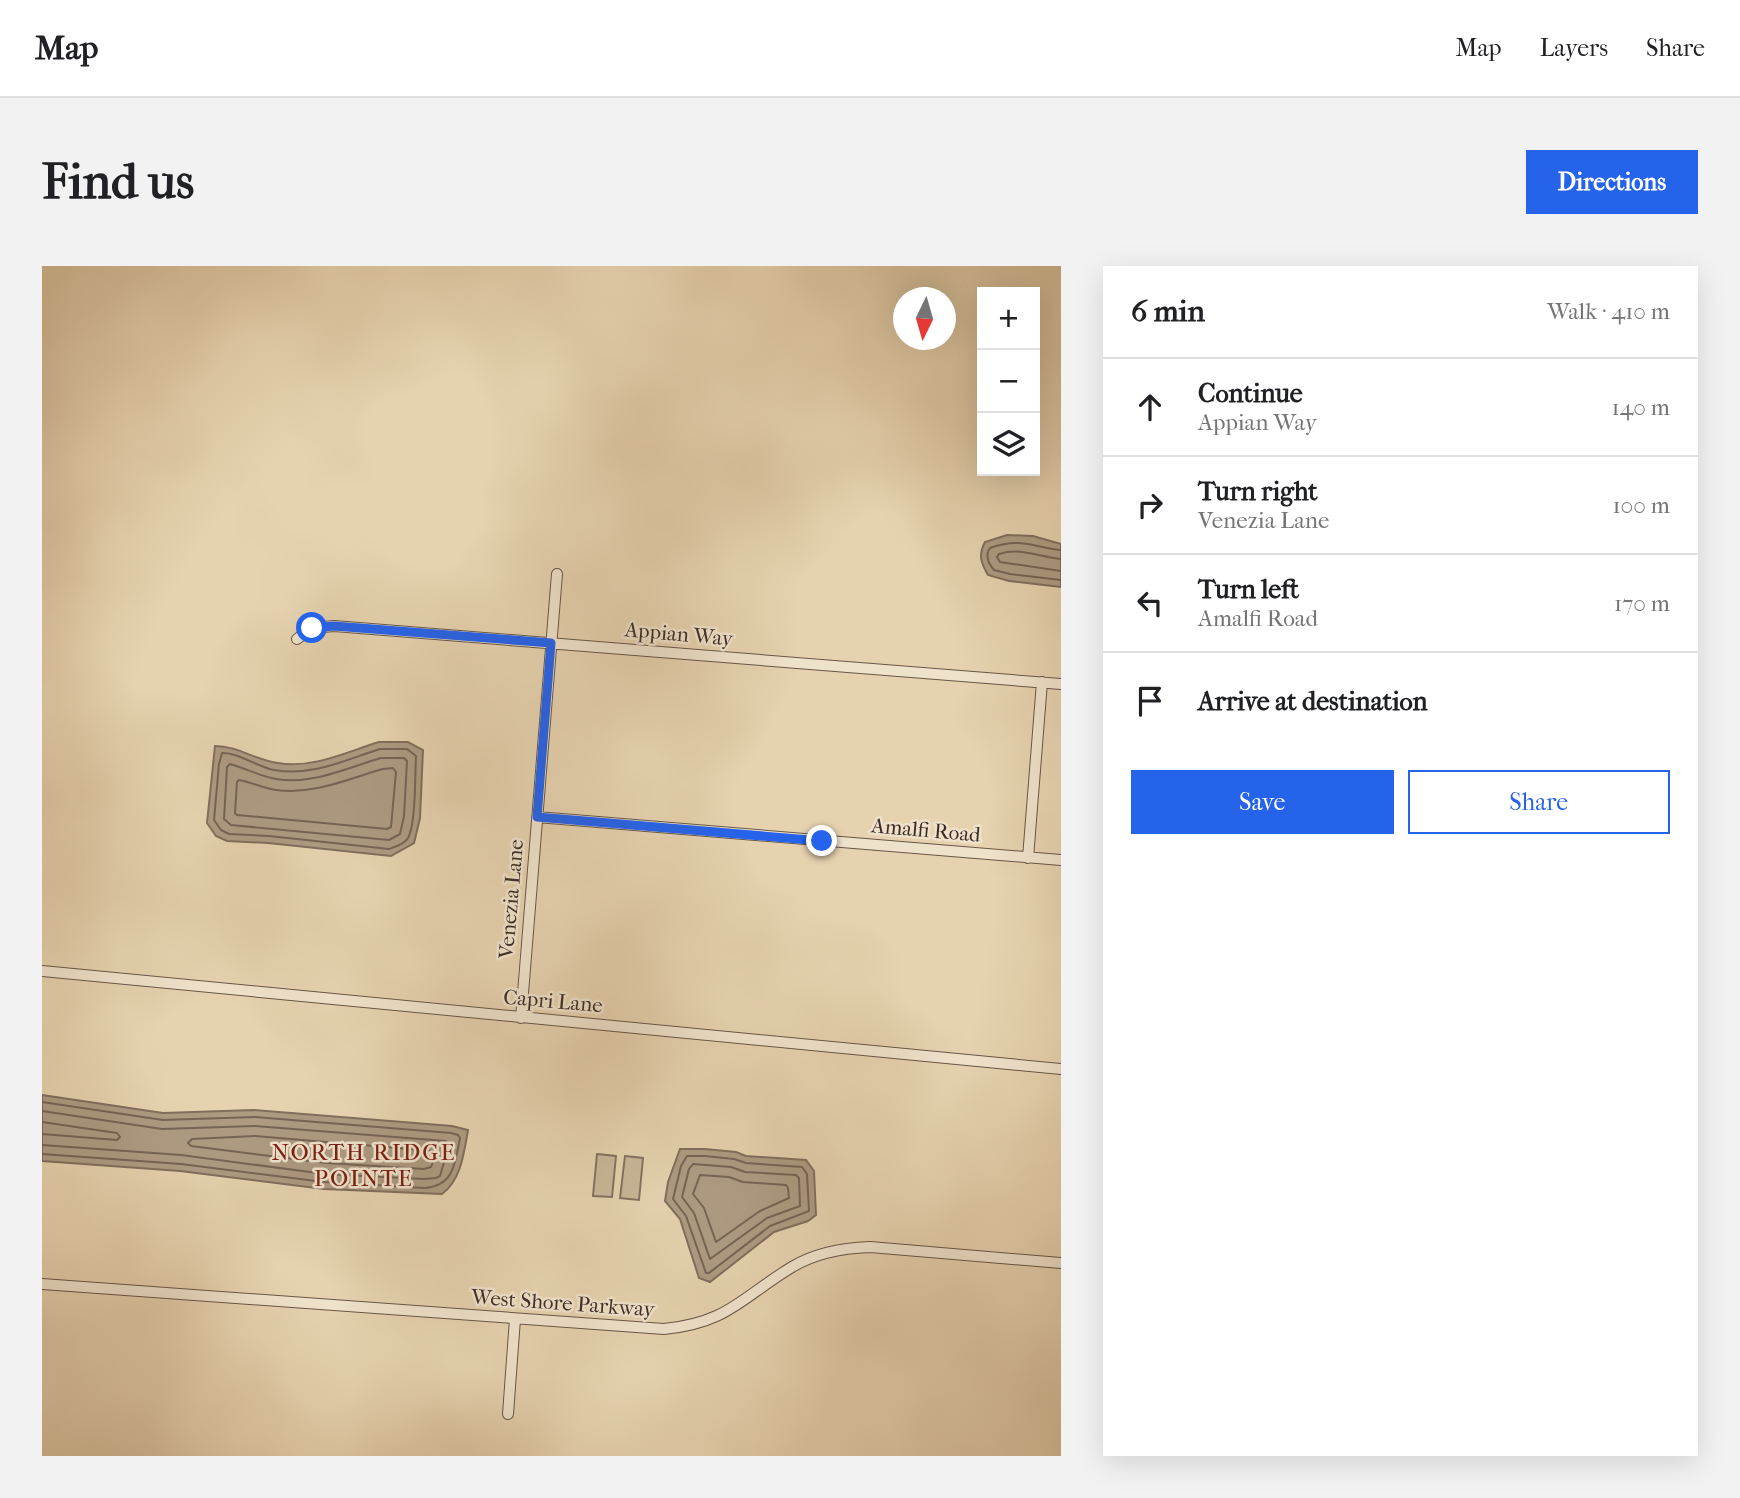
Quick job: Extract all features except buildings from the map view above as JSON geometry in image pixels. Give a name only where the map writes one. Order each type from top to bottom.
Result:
[{"type":"street","name":"Venezia Lane","points":[[521,1017],[556,574]]},
{"type":"street","name":"Appian Way","points":[[297,639],[312,628],[334,626],[1061,684]]},
{"type":"street","points":[[1028,858],[1042,682]]},
{"type":"street","name":"Amalfi Road","points":[[537,817],[1061,860]]},
{"type":"street","name":"Capri Lane","points":[[42,971],[1061,1069]]},
{"type":"street","name":"West Shore Parkway","points":[[42,1284],[652,1329],[690,1326],[726,1313],[785,1272],[827,1253],[858,1248],[1061,1263]]},
{"type":"street","points":[[508,1415],[515,1319]]},
{"type":"shaded area","points":[[597,1154],[616,1156],[612,1197],[593,1196]]},
{"type":"shaded area","points":[[625,1156],[643,1158],[639,1200],[620,1198]]},
{"type":"water","points":[[1007,535],[1033,536],[1061,544],[1061,587],[1009,581],[988,575],[981,559],[985,542]]},
{"type":"water","points":[[379,742],[408,742],[423,750],[420,818],[414,843],[391,856],[227,841],[216,836],[207,823],[215,746],[231,748],[270,761],[304,764]]},
{"type":"water","points":[[42,1095],[163,1113],[254,1110],[452,1126],[468,1130],[458,1174],[442,1194],[324,1189],[180,1171],[42,1161]]},
{"type":"water","points":[[680,1149],[705,1149],[736,1152],[746,1156],[806,1160],[814,1171],[816,1215],[808,1221],[774,1232],[710,1282],[699,1278],[680,1219],[665,1201],[668,1182]]},
{"type":"district","name":"NORTH RIDGE POINTE","points":[[364,1165]]},
{"type":"route","points":[[312,628],[334,626],[551,643],[537,817],[822,841]]}]
